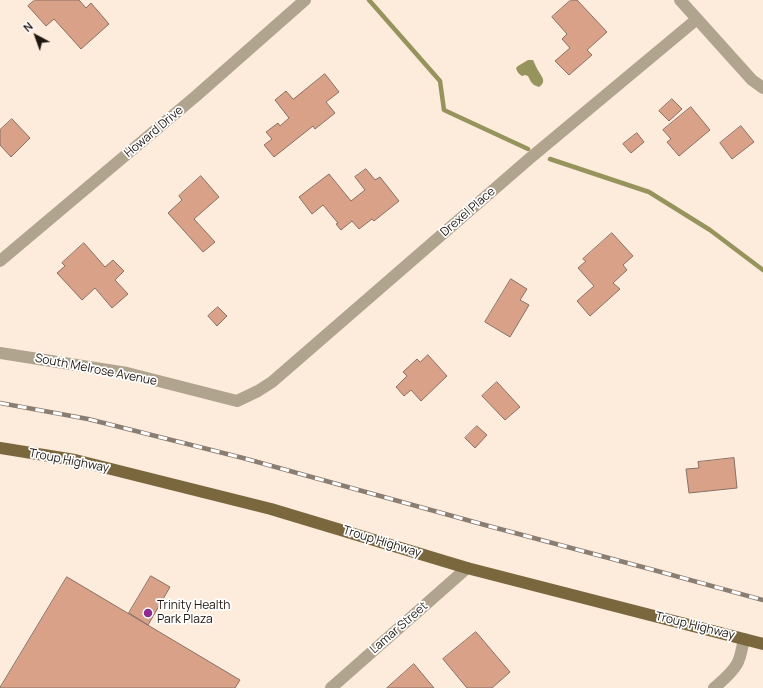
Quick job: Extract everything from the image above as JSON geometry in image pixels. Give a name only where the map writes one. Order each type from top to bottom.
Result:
[{"type":"main road","name":"Troup Highway","points":[[0,448],[75,460],[271,508],[468,568],[763,644]]},
{"type":"street","name":"Howard Drive","points":[[0,261],[196,96],[306,0]]},
{"type":"street","points":[[680,0],[763,92]]},
{"type":"street","name":"Drexel Place","points":[[237,401],[258,391],[272,382],[529,159],[697,19]]},
{"type":"street","points":[[752,80],[763,88]]},
{"type":"street","name":"South Melrose Avenue","points":[[0,353],[127,373],[237,401]]},
{"type":"street","name":"Lamar Street","points":[[331,688],[468,568]]},
{"type":"street","points":[[714,688],[728,676],[737,665],[744,639]]},
{"type":"shaded area","points":[[528,60],[533,60],[543,78],[543,83],[539,87],[531,82],[528,76],[522,76],[518,73],[516,69]]},
{"type":"building","points":[[35,0],[79,0],[86,8],[91,3],[109,24],[81,49],[54,19],[46,26],[28,6]]},
{"type":"building","points":[[571,0],[577,0],[607,32],[587,50],[592,55],[569,75],[555,61],[570,48],[562,39],[567,34],[552,17]]},
{"type":"building","points":[[325,74],[339,92],[326,102],[335,113],[315,129],[313,126],[274,157],[264,145],[272,139],[266,132],[278,123],[280,126],[289,118],[275,100],[286,91],[293,99]]},
{"type":"building","points":[[672,99],[682,109],[669,121],[659,111]]},
{"type":"building","points":[[691,107],[710,130],[679,156],[667,142],[671,139],[663,130]]},
{"type":"building","points":[[12,119],[30,138],[11,157],[0,145],[0,130]]},
{"type":"building","points":[[741,126],[754,142],[732,159],[720,143]]},
{"type":"building","points":[[637,133],[644,142],[631,153],[623,144]]},
{"type":"building","points":[[366,169],[375,180],[380,177],[399,201],[374,221],[372,219],[359,229],[352,221],[341,230],[336,224],[338,223],[323,205],[312,214],[299,197],[329,174],[351,201],[365,190],[355,177]]},
{"type":"building","points":[[201,176],[219,197],[194,219],[215,242],[203,252],[168,213],[182,200],[179,196]]},
{"type":"building","points":[[612,233],[633,256],[623,265],[627,270],[613,283],[620,289],[590,316],[577,301],[594,286],[578,268],[586,261],[583,259]]},
{"type":"building","points":[[84,243],[105,267],[113,260],[124,271],[115,280],[128,294],[112,308],[95,288],[82,300],[57,273],[65,266],[62,263]]},
{"type":"building","points":[[511,279],[527,289],[520,300],[529,305],[510,337],[485,322]]},
{"type":"building","points":[[218,307],[227,316],[217,326],[208,316]]},
{"type":"building","points":[[428,355],[447,376],[421,401],[411,390],[404,396],[396,387],[407,376],[403,372],[417,359],[420,362]]},
{"type":"building","points":[[497,382],[520,407],[505,420],[482,396]]},
{"type":"building","points":[[477,426],[487,435],[475,448],[465,438]]},
{"type":"building","points":[[734,458],[737,488],[689,493],[686,469],[699,468],[698,462]]},
{"type":"building","points":[[151,576],[170,587],[148,625],[129,613]]},
{"type":"building","points":[[67,577],[240,680],[235,688],[0,688]]},
{"type":"building","points":[[476,632],[510,672],[492,688],[467,688],[443,659]]},
{"type":"building","points":[[414,664],[434,688],[387,688]]},
{"type":"waterway","points":[[369,0],[440,81],[444,110],[528,149]]},
{"type":"waterway","points":[[550,159],[649,192],[710,230],[763,270]]},
{"type":"railway","points":[[0,403],[88,419],[243,458],[763,600]]},
{"type":"place","name":"Trinity Health Park Plaza","points":[[148,613]]}]
